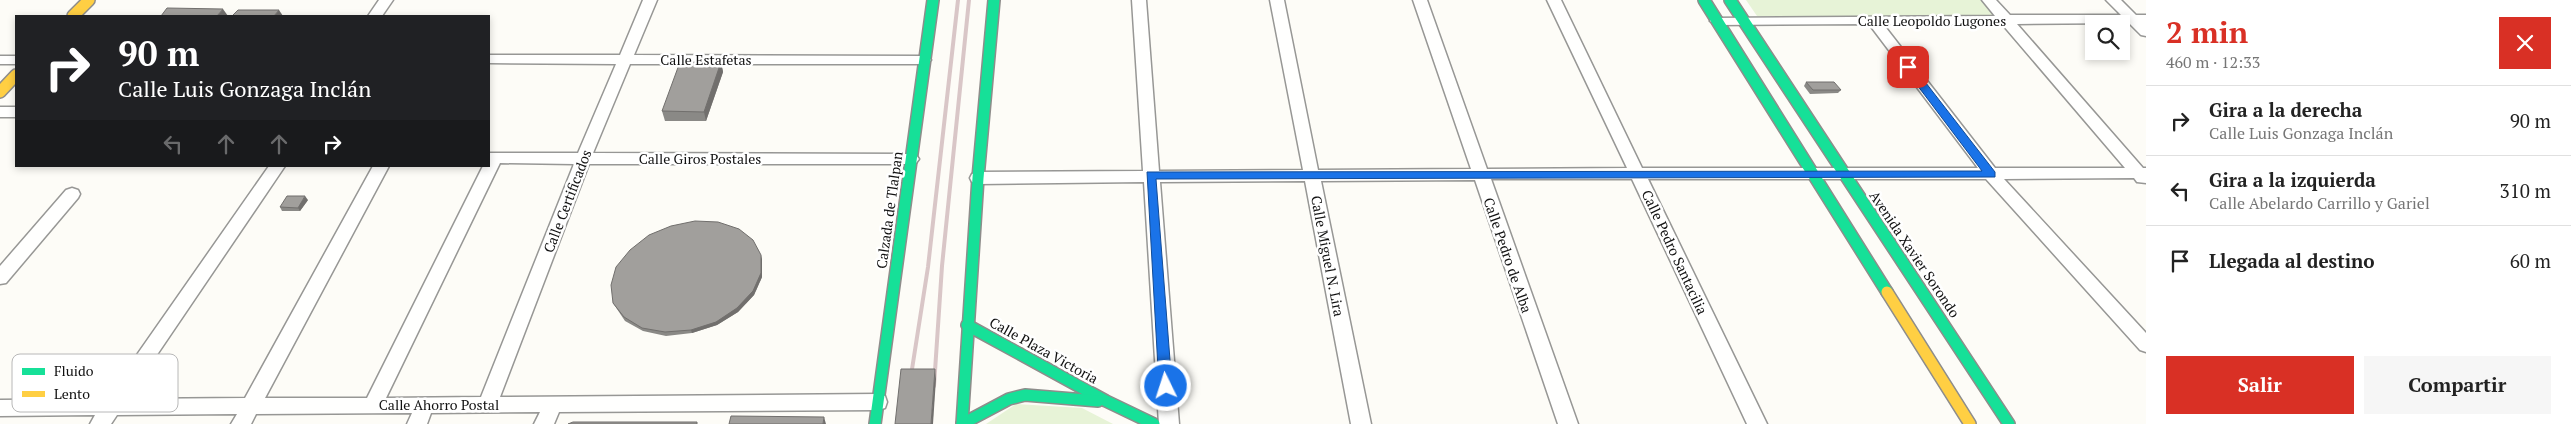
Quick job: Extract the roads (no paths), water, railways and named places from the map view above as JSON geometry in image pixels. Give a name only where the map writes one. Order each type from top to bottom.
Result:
[{"type":"main road","points":[[74,15],[89,0]]},
{"type":"main road","name":"Calzada de Tlalpan","points":[[875,424],[933,0]]},
{"type":"main road","points":[[962,424],[978,178],[994,0]]},
{"type":"main road","points":[[1704,0],[1970,424]]},
{"type":"main road","name":"Avenida Xavier Sorondo","points":[[1730,0],[2009,424]]},
{"type":"main road","points":[[0,92],[15,76]]},
{"type":"main road","name":"Calle Plaza Victoria","points":[[967,325],[1106,401],[1154,424]]},
{"type":"main road","name":"Calle Plaza Victoria","points":[[962,424],[1009,399],[1025,395],[1106,401]]},
{"type":"street","points":[[376,15],[386,0]]},
{"type":"street","name":"Calle Certificados","points":[[488,404],[584,157],[650,0]]},
{"type":"street","points":[[1139,0],[1169,424]]},
{"type":"street","name":"Calle Miguel N. Lira","points":[[1277,0],[1361,424]]},
{"type":"street","name":"Calle Pedro de Alba","points":[[1420,0],[1568,424]]},
{"type":"street","name":"Calle Pedro Santacilia","points":[[1554,0],[1757,424]]},
{"type":"street","points":[[1989,0],[2144,176]]},
{"type":"street","points":[[2113,0],[2139,19],[2146,32]]},
{"type":"street","name":"Calle Leopoldo Lugones","points":[[1717,21],[2139,19]]},
{"type":"street","points":[[1873,21],[1991,174],[2146,345]]},
{"type":"street","name":"Calle Estafetas","points":[[490,59],[924,60]]},
{"type":"street","points":[[0,60],[15,60]]},
{"type":"street","points":[[0,112],[15,112]]},
{"type":"street","name":"Calle Giros Postales","points":[[492,158],[911,159]]},
{"type":"street","points":[[149,354],[276,167]]},
{"type":"street","points":[[241,424],[380,167]]},
{"type":"street","points":[[373,404],[488,167]]},
{"type":"street","points":[[978,178],[1151,175],[1480,174],[1991,174],[2144,176]]},
{"type":"street","points":[[0,278],[72,194]]},
{"type":"street","name":"Calle Ahorro Postal","points":[[178,407],[373,404],[878,402]]},
{"type":"street","points":[[544,424],[553,403]]},
{"type":"street","points":[[417,424],[426,404]]},
{"type":"street","points":[[100,424],[109,412]]},
{"type":"railway","points":[[910,382],[928,267],[958,0]]},
{"type":"railway","points":[[934,386],[942,266],[969,0]]}]
